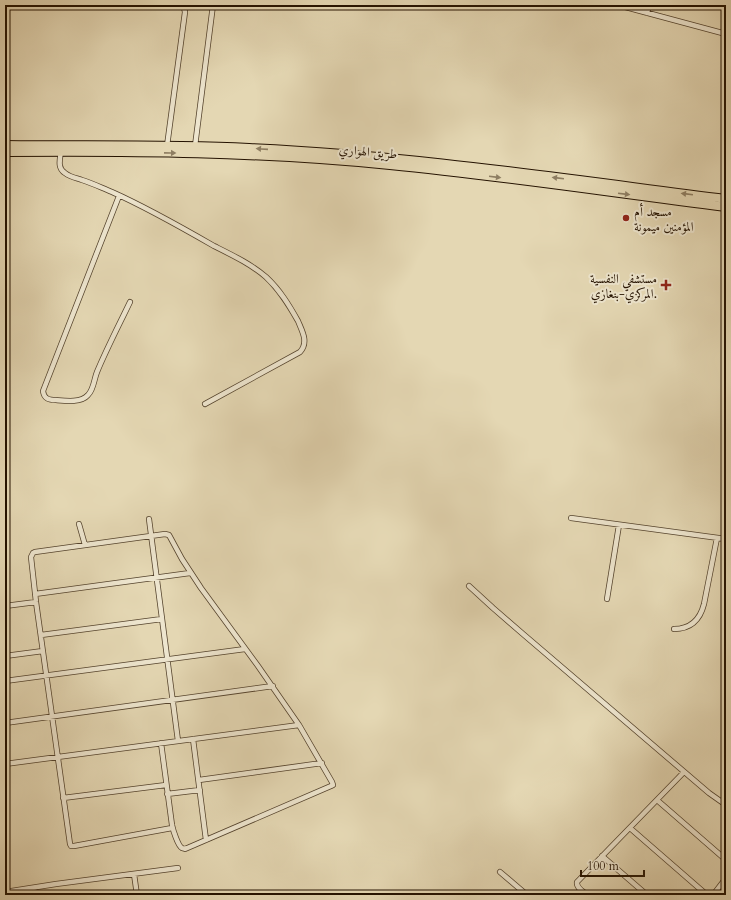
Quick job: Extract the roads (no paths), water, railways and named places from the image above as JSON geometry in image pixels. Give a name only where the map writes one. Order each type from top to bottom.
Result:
[{"type":"highway","name":"طريق الهواري","points":[[5,145],[195,146],[295,151],[726,199]]},
{"type":"highway","name":"طريق الهواري","points":[[5,152],[61,151],[213,154],[285,157],[459,169],[726,207]]},
{"type":"street","points":[[167,146],[185,16],[184,8],[180,5]]},
{"type":"street","points":[[195,146],[213,5]]},
{"type":"street","points":[[618,5],[726,34]]},
{"type":"street","points":[[647,13],[649,5]]},
{"type":"street","points":[[61,151],[60,166],[64,173],[119,196],[174,223],[250,266],[266,277],[274,285],[285,298],[292,310],[304,336],[305,343],[303,349],[205,404]]},
{"type":"street","points":[[119,196],[43,391],[45,398],[51,400],[73,401],[83,399],[88,395],[92,390],[97,373],[130,302]]},
{"type":"street","points":[[571,518],[726,539]]},
{"type":"street","points":[[149,519],[178,741]]},
{"type":"street","points":[[79,524],[85,546]]},
{"type":"street","points":[[607,599],[618,525]]},
{"type":"street","points":[[161,743],[172,828],[180,847],[183,849],[333,785],[300,725],[273,686],[207,598],[190,573],[169,535],[165,534],[35,552],[31,557],[35,594],[69,843],[72,846],[172,828]]},
{"type":"street","points":[[674,629],[688,627],[701,613],[717,538]]},
{"type":"street","points":[[35,594],[190,573]]},
{"type":"street","points":[[469,586],[684,772],[726,805]]},
{"type":"street","points":[[5,606],[36,602]]},
{"type":"street","points":[[41,635],[162,619]]},
{"type":"street","points":[[5,681],[245,649]]},
{"type":"street","points":[[5,656],[43,651]]},
{"type":"street","points":[[5,723],[273,686]]},
{"type":"street","points":[[5,764],[300,725]]},
{"type":"street","points":[[193,739],[206,840]]},
{"type":"street","points":[[199,780],[322,763]]},
{"type":"street","points":[[587,895],[578,887],[577,883],[684,772]]},
{"type":"street","points":[[63,798],[166,785]]},
{"type":"street","points":[[168,794],[200,790]]},
{"type":"street","points":[[657,800],[726,860]]},
{"type":"street","points":[[630,828],[707,895]]},
{"type":"street","points":[[602,856],[647,895]]},
{"type":"street","points":[[5,892],[178,868]]},
{"type":"street","points":[[500,872],[527,895]]},
{"type":"street","points":[[134,874],[137,895]]},
{"type":"street","points":[[713,895],[726,878]]},
{"type":"street","points":[[721,885],[726,889]]},
{"type":"street","points":[[34,888],[35,895]]},
{"type":"place","name":"مسجد أم المؤمنين ميمونة","points":[[626,218]]},
{"type":"place","name":"مستشفي النفسية المركزي-بنغازي.","points":[[666,285]]}]
